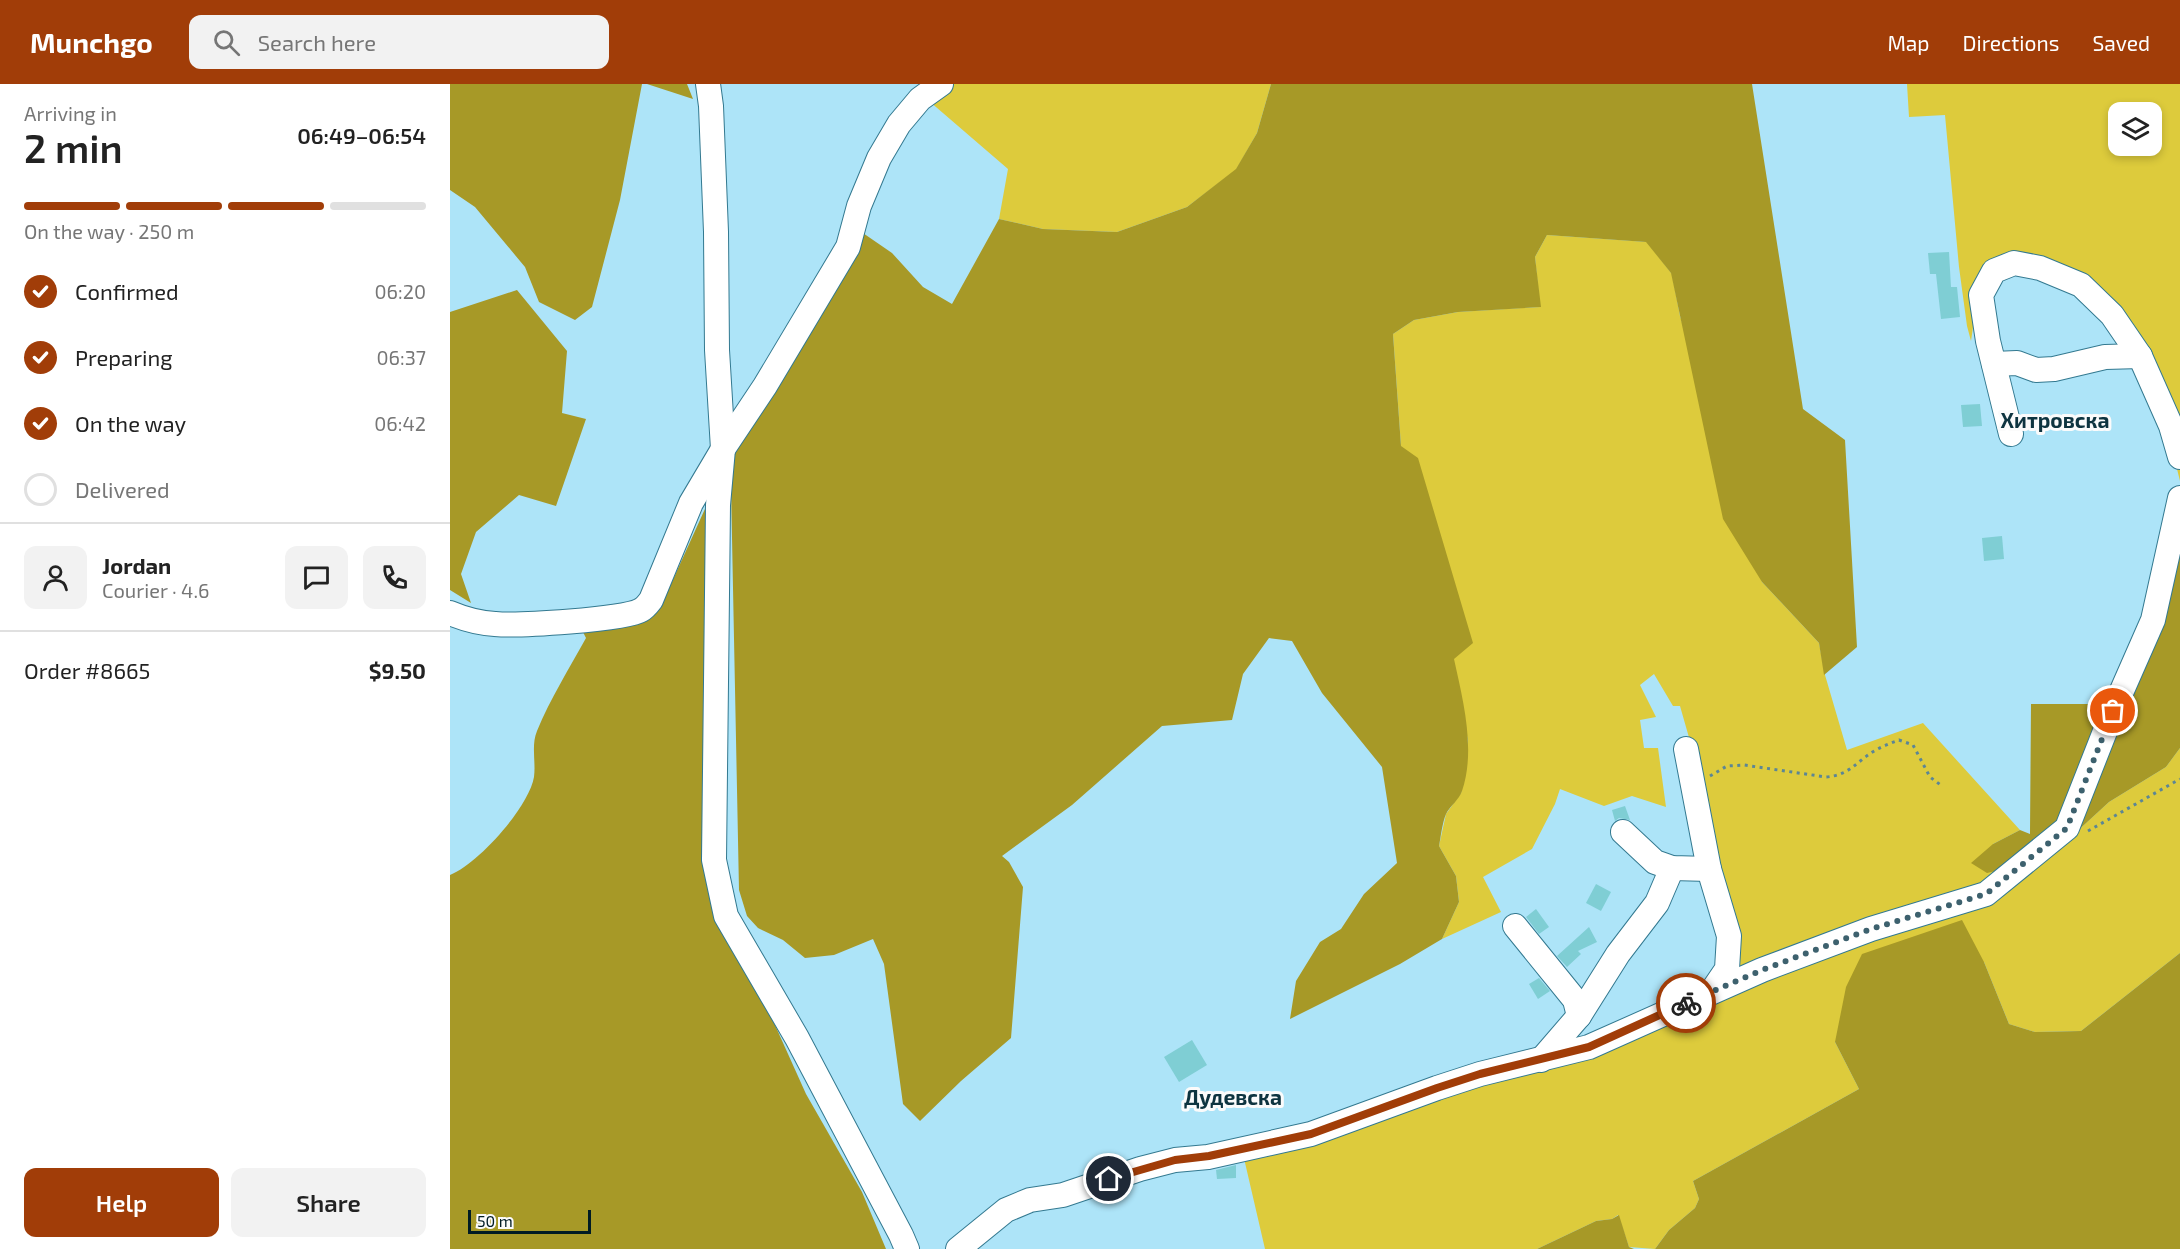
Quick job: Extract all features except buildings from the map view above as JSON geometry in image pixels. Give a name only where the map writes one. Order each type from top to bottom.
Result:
[{"type":"street","points":[[708,84],[716,220],[717,350],[723,449],[718,506],[714,860],[726,916],[797,1038],[907,1249]]},
{"type":"street","points":[[450,613],[473,621],[496,624],[581,620],[631,614],[642,610],[651,600],[691,503],[723,449],[765,386],[848,247],[859,206],[879,158],[899,124],[920,99],[941,84]]},
{"type":"street","points":[[2011,434],[1994,364],[1981,295],[1994,272],[2014,263],[2040,268],[2080,285],[2112,315],[2140,356],[2171,426],[2180,456]]},
{"type":"street","points":[[1994,364],[2017,363],[2036,370],[2054,369],[2105,357],[2140,356]]},
{"type":"street","points":[[958,1249],[1006,1210],[1030,1200],[1063,1195],[1175,1160],[1209,1156],[1311,1134],[1480,1074],[1589,1047],[1712,991],[1871,929],[1986,894],[2067,828],[2113,711],[2153,620],[2180,498]]},
{"type":"street","points":[[1686,749],[1709,869],[1729,936],[1726,969],[1712,991]]},
{"type":"street","points":[[1623,832],[1655,862],[1672,868],[1709,869]]},
{"type":"street","points":[[1540,1060],[1579,1016],[1618,954],[1657,903],[1672,868]]},
{"type":"street","points":[[1515,926],[1575,999],[1579,1016]]},
{"type":"path","points":[[1709,776],[1727,766],[1744,765],[1826,777],[1837,776],[1847,772],[1875,750],[1899,740],[1913,745],[1929,777],[1942,786]]},
{"type":"path","points":[[2079,836],[2180,779]]},
{"type":"shaded area","points":[[450,84],[642,84],[620,200],[592,307],[575,320],[539,302],[525,267],[475,207],[450,190]]},
{"type":"shaded area","points":[[647,84],[687,84],[693,99]]},
{"type":"shaded area","points":[[954,84],[1271,84],[1257,133],[1236,170],[1187,207],[1117,232],[1043,229],[999,219],[1008,169],[929,101],[940,90]]},
{"type":"shaded area","points":[[1271,84],[1752,84],[1803,409],[1845,440],[1857,647],[1824,675],[1819,643],[1762,582],[1723,519],[1671,273],[1646,242],[1547,235],[1535,257],[1541,307],[1458,312],[1414,320],[1393,334],[1401,446],[1418,458],[1473,643],[1454,659],[1467,725],[1468,759],[1462,791],[1446,814],[1439,846],[1456,876],[1459,902],[1442,939],[1400,964],[1290,1019],[1296,981],[1320,942],[1341,929],[1364,894],[1397,863],[1382,767],[1322,693],[1292,641],[1269,638],[1243,674],[1232,720],[1162,726],[1072,805],[1002,856],[1009,862],[1023,887],[1011,1038],[961,1081],[920,1121],[903,1104],[884,964],[873,939],[834,955],[805,958],[783,940],[758,928],[747,916],[739,890],[731,487],[734,439],[860,231],[892,253],[923,287],[952,304],[999,219],[1043,229],[1117,232],[1187,207],[1236,169],[1257,133]]},
{"type":"shaded area","points":[[1907,84],[2180,84],[2180,481],[2156,385],[2096,296],[1996,268],[1977,300],[1971,341],[1959,267],[1945,115],[1909,117]]},
{"type":"shaded area","points":[[1547,235],[1647,242],[1672,274],[1680,316],[1762,582],[1819,643],[1825,675],[1847,750],[1923,723],[2020,830],[1993,844],[2047,859],[2109,802],[2166,767],[2180,748],[2180,953],[2081,1031],[2035,1032],[2009,1024],[1984,962],[1835,1042],[1859,1089],[1693,1181],[1699,1199],[1695,1208],[1669,1230],[1655,1249],[1629,1247],[1618,1215],[1612,1219],[1596,1221],[1537,1249],[1265,1249],[1243,1154],[1564,1056],[1726,977],[1692,748],[1680,706],[1673,706],[1654,674],[1640,685],[1656,717],[1640,720],[1644,748],[1658,748],[1666,807],[1632,796],[1604,806],[1560,789],[1555,804],[1532,849],[1483,877],[1501,912],[1442,939],[1459,902],[1456,876],[1439,846],[1446,814],[1461,793],[1466,771],[1468,740],[1401,446],[1393,334],[1414,320],[1458,312],[1540,307],[1535,257]]},
{"type":"shaded area","points":[[517,290],[567,351],[562,413],[586,419],[556,506],[519,495],[476,532],[461,574],[471,603],[450,590],[450,312]]},
{"type":"shaded area","points":[[709,500],[705,863],[730,925],[806,1094],[862,1192],[886,1249],[450,1249],[450,875],[488,847],[523,803],[534,777],[534,742],[537,731],[586,638],[583,632],[666,595]]},
{"type":"shaded area","points":[[2180,514],[2180,748],[2166,767],[2109,802],[2047,859],[1987,873],[1971,863],[1993,844],[2020,830],[2030,834],[2031,704],[2093,704],[2117,695]]},
{"type":"shaded area","points":[[1962,920],[1984,962],[2009,1024],[2035,1032],[2081,1031],[2180,953],[2180,1249],[1655,1249],[1669,1230],[1695,1208],[1699,1199],[1693,1181],[1859,1089],[1835,1042],[1846,987],[1862,954]]},
{"type":"shaded area","points":[[1619,1215],[1629,1247],[1634,1249],[1537,1249],[1596,1221],[1612,1219]]},
{"type":"way so far","points":[[1686,1003],[1762,970],[1871,929],[1986,894],[2067,828],[2113,711]]},
{"type":"district","name":"Хитровска","points":[[2055,421]]},
{"type":"district","name":"Дудевска","points":[[1233,1098]]},
{"type":"route","points":[[1109,1179],[1175,1160],[1257,1147],[1311,1134],[1480,1074],[1589,1047],[1686,1003]]}]
